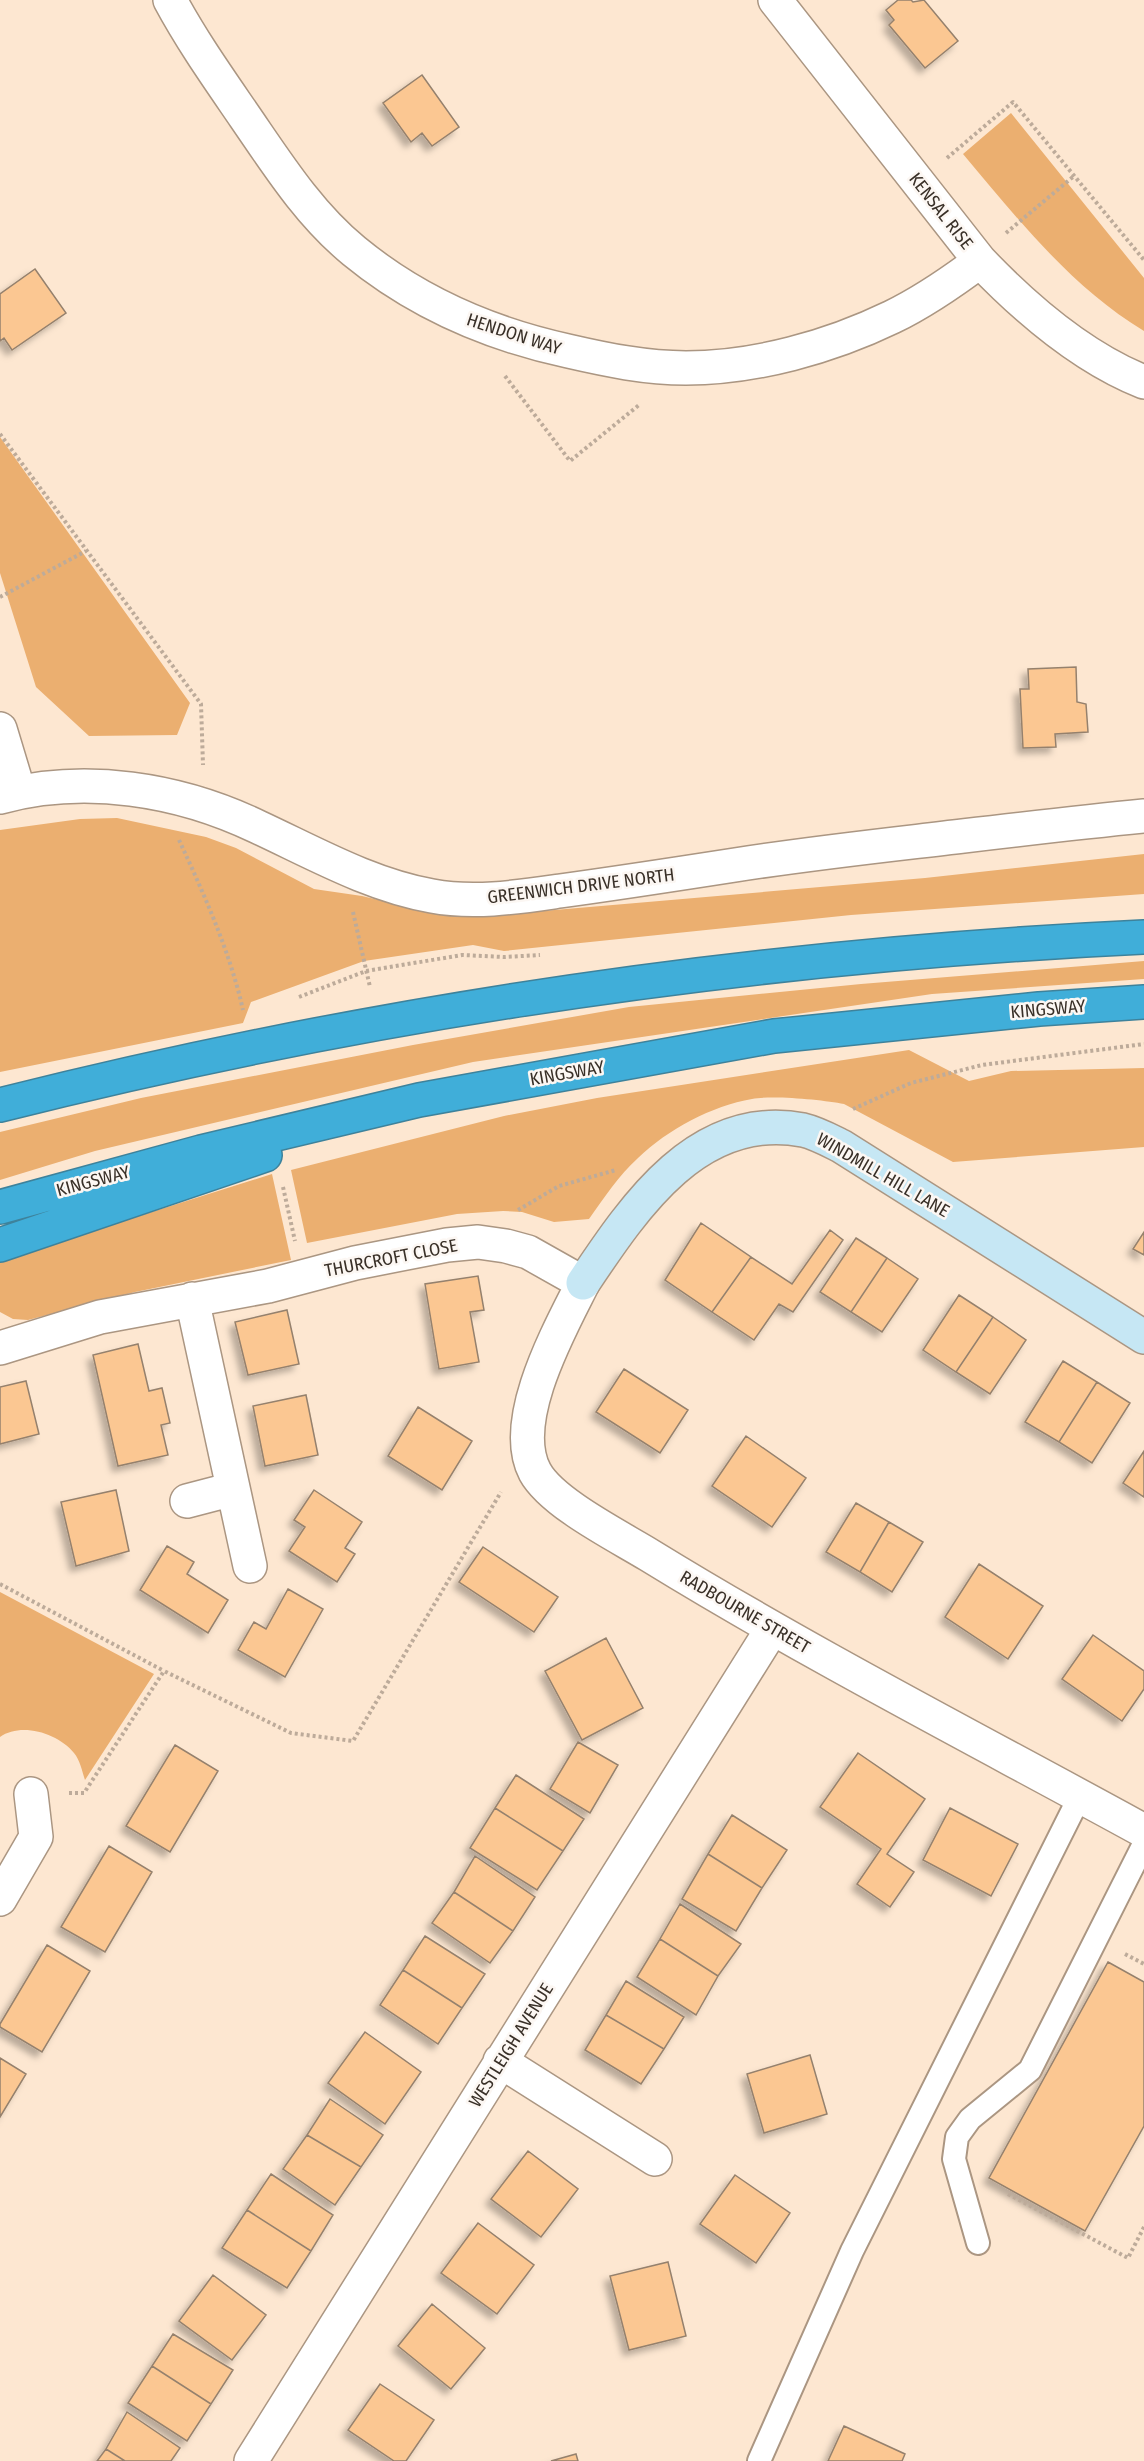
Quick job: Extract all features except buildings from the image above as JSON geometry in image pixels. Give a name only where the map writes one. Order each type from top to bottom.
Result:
[{"type":"highway","points":[[0,1105],[188,1062],[465,1007],[760,968],[1018,943],[1144,937]]},
{"type":"highway","name":"KINGSWAY","points":[[0,1207],[201,1152],[419,1100],[774,1036],[1039,1009],[1144,1002]]},
{"type":"highway","points":[[0,1245],[209,1175],[419,1100]]},
{"type":"street","name":"HENDON WAY","points":[[170,0],[216,75],[295,190],[338,237],[369,262],[440,307],[495,331],[546,347],[644,365],[684,368],[743,363],[793,352],[858,332],[932,295],[978,259]]},
{"type":"street","name":"KENSAL RISE","points":[[776,0],[978,259],[1005,287],[1059,332],[1110,365],[1144,382]]},
{"type":"street","points":[[0,729],[9,795]]},
{"type":"street","name":"GREENWICH DRIVE NORTH","points":[[9,795],[66,786],[157,793],[204,805],[255,825],[344,868],[403,891],[436,897],[476,900],[608,885],[797,855],[1144,816]]},
{"type":"street","name":"WINDMILL HILL LANE","points":[[583,1283],[635,1210],[674,1170],[709,1143],[747,1129],[768,1127],[806,1130],[841,1146],[1144,1337]]},
{"type":"street","name":"THURCROFT CLOSE","points":[[0,1348],[100,1317],[268,1286],[356,1263],[447,1245],[478,1242],[528,1252],[583,1283]]},
{"type":"street","name":"RADBOURNE STREET","points":[[583,1283],[541,1373],[529,1411],[528,1447],[536,1472],[557,1496],[588,1518],[772,1629],[1144,1831]]},
{"type":"street","points":[[192,1299],[250,1566]]},
{"type":"street","points":[[187,1501],[233,1489]]},
{"type":"street","name":"WESTLEIGH AVENUE","points":[[264,2457],[500,2061],[772,1629]]},
{"type":"street","points":[[0,1899],[36,1837],[31,1794]]},
{"type":"street","points":[[500,2061],[655,2159]]},
{"type":"lane","points":[[759,2461],[852,2251],[1080,1796]]},
{"type":"lane","points":[[978,2243],[954,2159],[957,2138],[970,2119],[1030,2070],[1144,1844]]},
{"type":"path","points":[[919,182],[1012,102],[1144,260]]},
{"type":"path","points":[[978,259],[1074,176]]},
{"type":"path","points":[[505,375],[570,461],[684,368]]},
{"type":"path","points":[[0,434],[201,704],[204,805]]},
{"type":"path","points":[[0,597],[86,551]]},
{"type":"path","points":[[344,868],[378,1024]]},
{"type":"path","points":[[806,1130],[921,1080],[982,1065],[1144,1044]]},
{"type":"path","points":[[478,1242],[524,1206],[560,1186],[621,1170]]},
{"type":"path","points":[[0,1584],[164,1671],[291,1733],[353,1742],[528,1447]]},
{"type":"path","points":[[31,1794],[84,1793],[164,1671]]},
{"type":"path","points":[[1008,2194],[1128,2258],[1144,2227]]},
{"type":"shaded area","points":[[1011,113],[1144,278],[1144,331],[1117,313],[1069,273],[1025,227],[963,154]]},
{"type":"shaded area","points":[[0,437],[190,703],[177,735],[89,736],[36,687],[0,573]]},
{"type":"shaded area","points":[[117,818],[206,837],[236,848],[314,889],[362,896],[441,915],[474,917],[925,878],[1144,854],[1144,894],[851,915],[504,951],[473,945],[364,961],[251,1002],[243,1023],[0,1072],[0,830],[80,819]]},
{"type":"shaded area","points":[[1144,961],[1144,979],[932,994],[473,1062],[95,1151],[0,1180],[0,1132],[141,1098],[413,1045],[629,1007],[861,984]]},
{"type":"shaded area","points":[[909,1050],[969,1081],[1011,1071],[1144,1068],[1144,1147],[953,1162],[844,1104],[798,1098],[752,1099],[722,1107],[691,1120],[650,1147],[624,1172],[589,1219],[554,1222],[522,1212],[503,1211],[457,1214],[307,1243],[291,1170],[504,1116],[597,1098]]},
{"type":"shaded area","points":[[272,1174],[291,1260],[135,1292],[28,1320],[13,1319],[0,1312],[0,1260]]},
{"type":"shaded area","points":[[0,1592],[154,1674],[85,1780],[76,1756],[59,1740],[28,1730],[18,1730],[0,1737]]}]
